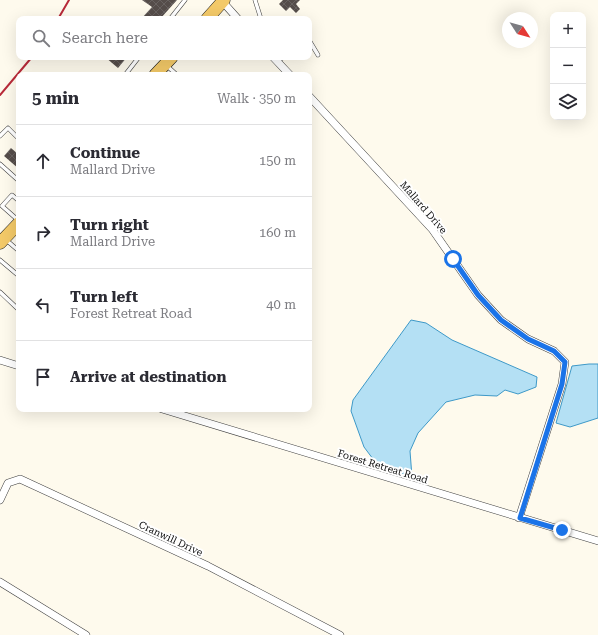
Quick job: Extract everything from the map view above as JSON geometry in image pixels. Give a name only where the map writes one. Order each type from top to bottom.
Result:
[{"type":"main road","points":[[210,16],[223,1]]},
{"type":"main road","points":[[158,72],[169,61]]},
{"type":"main road","points":[[2,238],[16,227]]},
{"type":"street","points":[[223,1],[236,16]]},
{"type":"street","points":[[276,60],[287,72]]},
{"type":"street","name":"Mallard Drive","points":[[312,99],[432,229],[478,295],[501,320],[528,339],[554,351],[565,362],[562,384],[520,518]]},
{"type":"street","points":[[0,360],[16,365]]},
{"type":"street","name":"Forest Retreat Road","points":[[172,412],[598,541]]},
{"type":"street","name":"Cranwill Drive","points":[[0,500],[8,483],[20,479],[208,566],[340,635]]},
{"type":"street","points":[[0,582],[86,635]]},
{"type":"lane","points":[[172,16],[185,0]]},
{"type":"lane","points":[[254,0],[260,16]]},
{"type":"lane","points":[[312,45],[318,55]]},
{"type":"lane","points":[[127,72],[137,60]]},
{"type":"lane","points":[[169,61],[175,72]]},
{"type":"lane","points":[[0,136],[8,128],[16,136]]},
{"type":"lane","points":[[0,164],[16,178]]},
{"type":"lane","points":[[16,198],[12,194],[2,206],[16,223]]},
{"type":"lane","points":[[2,238],[16,249]]},
{"type":"lane","points":[[0,260],[16,273]]},
{"type":"lane","points":[[0,292],[16,307]]},
{"type":"water","points":[[411,320],[426,323],[452,340],[537,377],[536,387],[518,394],[505,390],[497,396],[475,395],[446,402],[418,433],[410,451],[412,477],[376,463],[364,447],[351,411],[353,400]]},
{"type":"water","points":[[598,364],[598,418],[570,427],[556,423],[572,366]]},
{"type":"building","points":[[142,0],[177,0],[163,16],[144,16],[152,7]]},
{"type":"building","points":[[283,0],[300,0],[296,4],[300,9],[296,13],[290,7],[286,11],[279,4]]},
{"type":"building","points":[[109,60],[125,60],[118,68]]},
{"type":"building","points":[[11,148],[16,152],[16,166],[4,156]]},
{"type":"railway","points":[[60,16],[69,0]]},
{"type":"railway","points":[[19,72],[29,60]]},
{"type":"railway","points":[[0,95],[16,76]]},
{"type":"route","points":[[453,259],[478,295],[501,320],[528,339],[554,351],[565,362],[562,384],[520,518],[562,530]]}]
